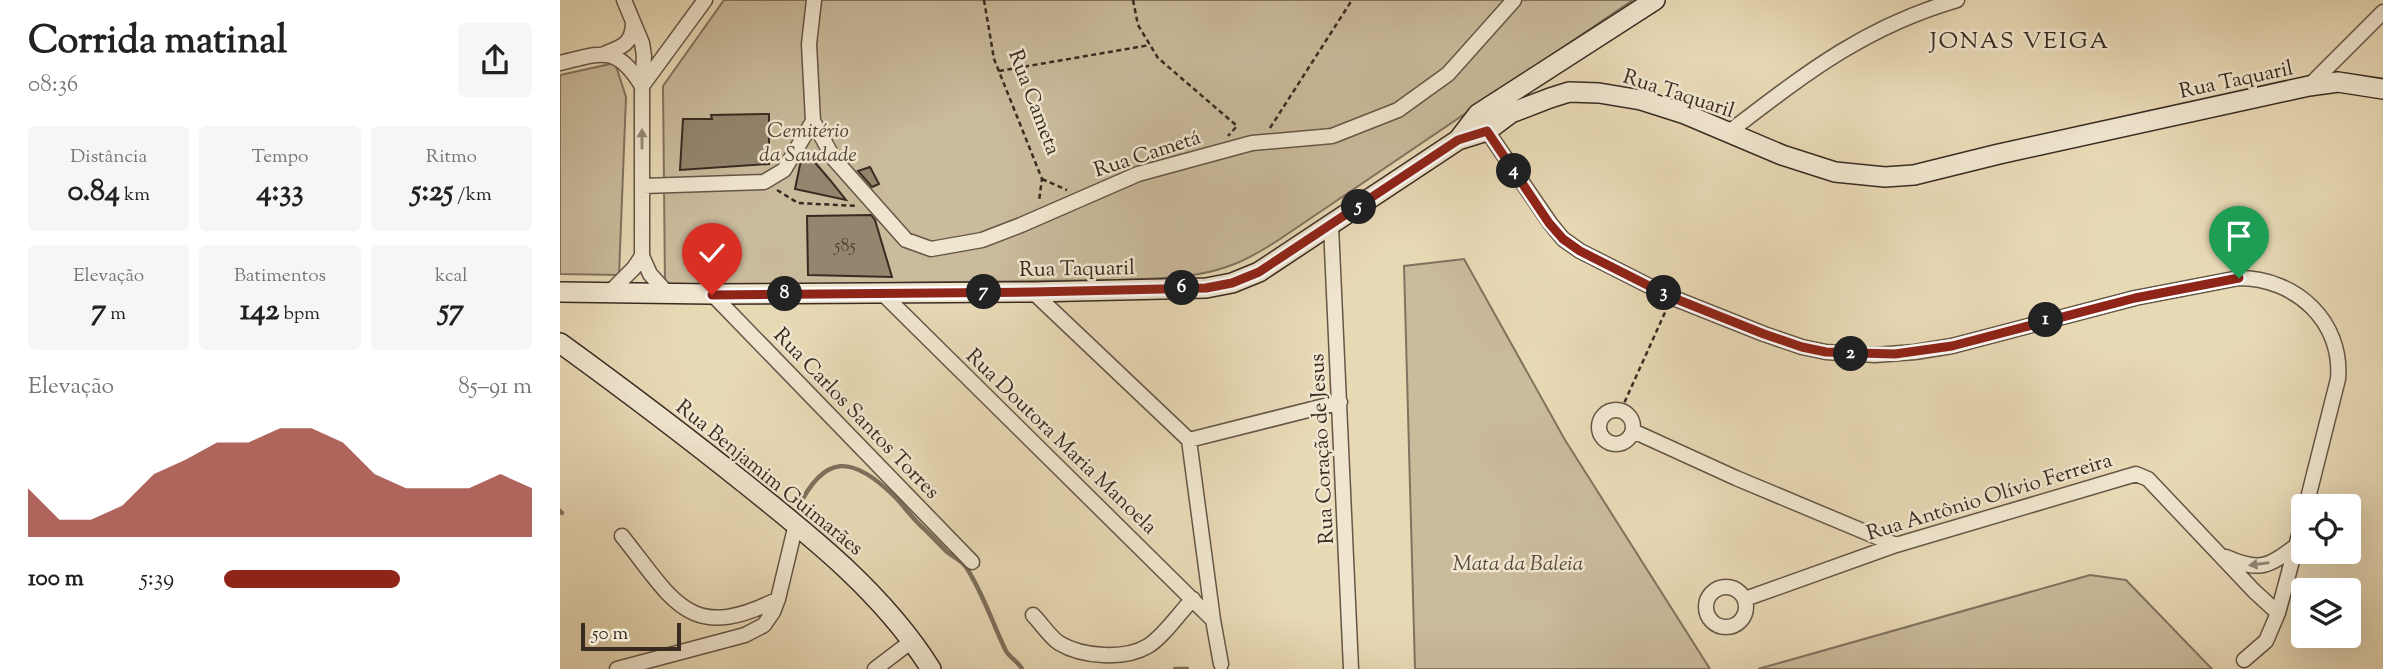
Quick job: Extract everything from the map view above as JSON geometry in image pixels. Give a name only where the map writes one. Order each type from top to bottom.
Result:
[{"type":"street","points":[[624,0],[642,43],[644,56],[642,256],[650,274],[668,294]]},
{"type":"street","points":[[642,86],[705,0]]},
{"type":"street","name":"Rua Cametá","points":[[814,0],[809,44],[813,121],[834,159],[906,240],[931,249],[982,240],[1138,174],[1261,142],[1332,136],[1398,110],[1448,74],[1514,0]]},
{"type":"street","points":[[1655,0],[1483,123],[1549,223],[1563,239],[1599,262],[1671,297],[1802,347],[1826,352],[1875,355],[1915,352],[1952,346],[2135,298],[2222,281],[2256,278],[2275,283],[2294,291],[2320,316],[2333,342],[2339,367],[2309,494]]},
{"type":"street","points":[[1730,132],[1832,56],[1869,34],[1913,14],[1958,0]]},
{"type":"street","points":[[2309,86],[2383,12]]},
{"type":"street","points":[[560,63],[622,48],[632,35],[633,22]]},
{"type":"street","points":[[606,53],[627,64],[642,86]]},
{"type":"street","name":"Rua Taquaril","points":[[560,292],[712,295],[1033,292],[1206,288],[1232,283],[1259,272],[1483,123],[1569,92],[1599,93],[1642,100],[1730,132],[1782,155],[1835,172],[1885,177],[1914,175],[2309,86],[2338,82],[2383,89]]},
{"type":"street","points":[[643,186],[764,182],[784,170],[813,121]]},
{"type":"street","name":"Rua Coração de Jesus","points":[[1331,226],[1351,669]]},
{"type":"street","points":[[609,293],[642,256]]},
{"type":"street","points":[[1033,292],[1189,440],[1221,664]]},
{"type":"street","name":"Rua Doutora Maria Manoela","points":[[881,293],[1213,620]]},
{"type":"street","name":"Rua Carlos Santos Torres","points":[[712,295],[972,562]]},
{"type":"street","name":"Rua Benjamim Guimarães","points":[[560,342],[662,418],[796,524],[854,575],[912,640],[931,669]]},
{"type":"street","points":[[1189,440],[1340,402]]},
{"type":"street","points":[[1621,410],[1631,419],[1633,431],[1626,441],[1612,444],[1599,433],[1599,422],[1609,411],[1621,410]]},
{"type":"street","points":[[1633,431],[1736,478],[1896,545]]},
{"type":"street","name":"Rua Antônio Olívio Ferreira","points":[[1745,600],[1896,545],[2136,474],[2148,479],[2278,613]]},
{"type":"street","points":[[617,669],[745,635],[764,625],[778,599],[796,524]]},
{"type":"street","points":[[622,536],[669,596],[687,611],[706,618],[728,617],[752,612],[778,599]]},
{"type":"street","points":[[2219,554],[2246,566],[2261,566],[2276,561],[2291,550]]},
{"type":"street","points":[[2244,660],[2266,641],[2278,613],[2292,564]]},
{"type":"street","points":[[1033,615],[1059,642],[1086,652],[1131,654],[1150,645],[1193,599]]},
{"type":"street","points":[[875,669],[912,640]]},
{"type":"path","name":"Rua Cameta","points":[[984,0],[994,59],[1042,179],[1036,218]]},
{"type":"path","points":[[1133,0],[1138,25],[1158,58],[1261,142],[1352,0]]},
{"type":"path","points":[[999,71],[1150,45]]},
{"type":"path","points":[[1212,154],[1237,125]]},
{"type":"path","points":[[1042,179],[1083,198]]},
{"type":"path","points":[[764,182],[798,203],[875,206]]},
{"type":"path","points":[[1621,410],[1671,297]]},
{"type":"green space","name":"Cemitério da Saudade","points":[[724,0],[1633,0],[1280,239],[1248,258],[1223,268],[1178,277],[1118,280],[665,286],[663,86]]},
{"type":"green space","points":[[615,63],[626,97],[619,275],[560,274],[560,75]]},
{"type":"green space","name":"Mata da Baleia","points":[[1464,259],[1565,440],[1710,669],[1415,669],[1404,266]]},
{"type":"green space","points":[[2090,575],[2126,580],[2212,669],[1758,669]]},
{"type":"building","points":[[769,114],[769,164],[680,170],[683,119],[712,119],[711,115]]},
{"type":"building","points":[[806,152],[846,200],[795,189],[801,160]]},
{"type":"building","points":[[870,167],[879,184],[872,187],[858,171]]},
{"type":"building","points":[[871,215],[875,220],[892,277],[808,275],[807,216]]},
{"type":"waterway","points":[[797,510],[807,491],[828,470],[840,466],[852,467],[879,482],[945,550],[966,567],[1006,652],[1022,669]]},
{"type":"waterway","points":[[1175,669],[1187,669]]},
{"type":"district","name":"JONAS VEIGA","points":[[2020,40]]},
{"type":"route","points":[[712,295],[1033,292],[1206,288],[1232,283],[1259,272],[1458,140],[1487,131],[1549,223],[1563,239],[1580,251],[1671,297],[1764,334],[1826,352],[1875,355],[1952,346],[2135,298],[2239,278]]}]
